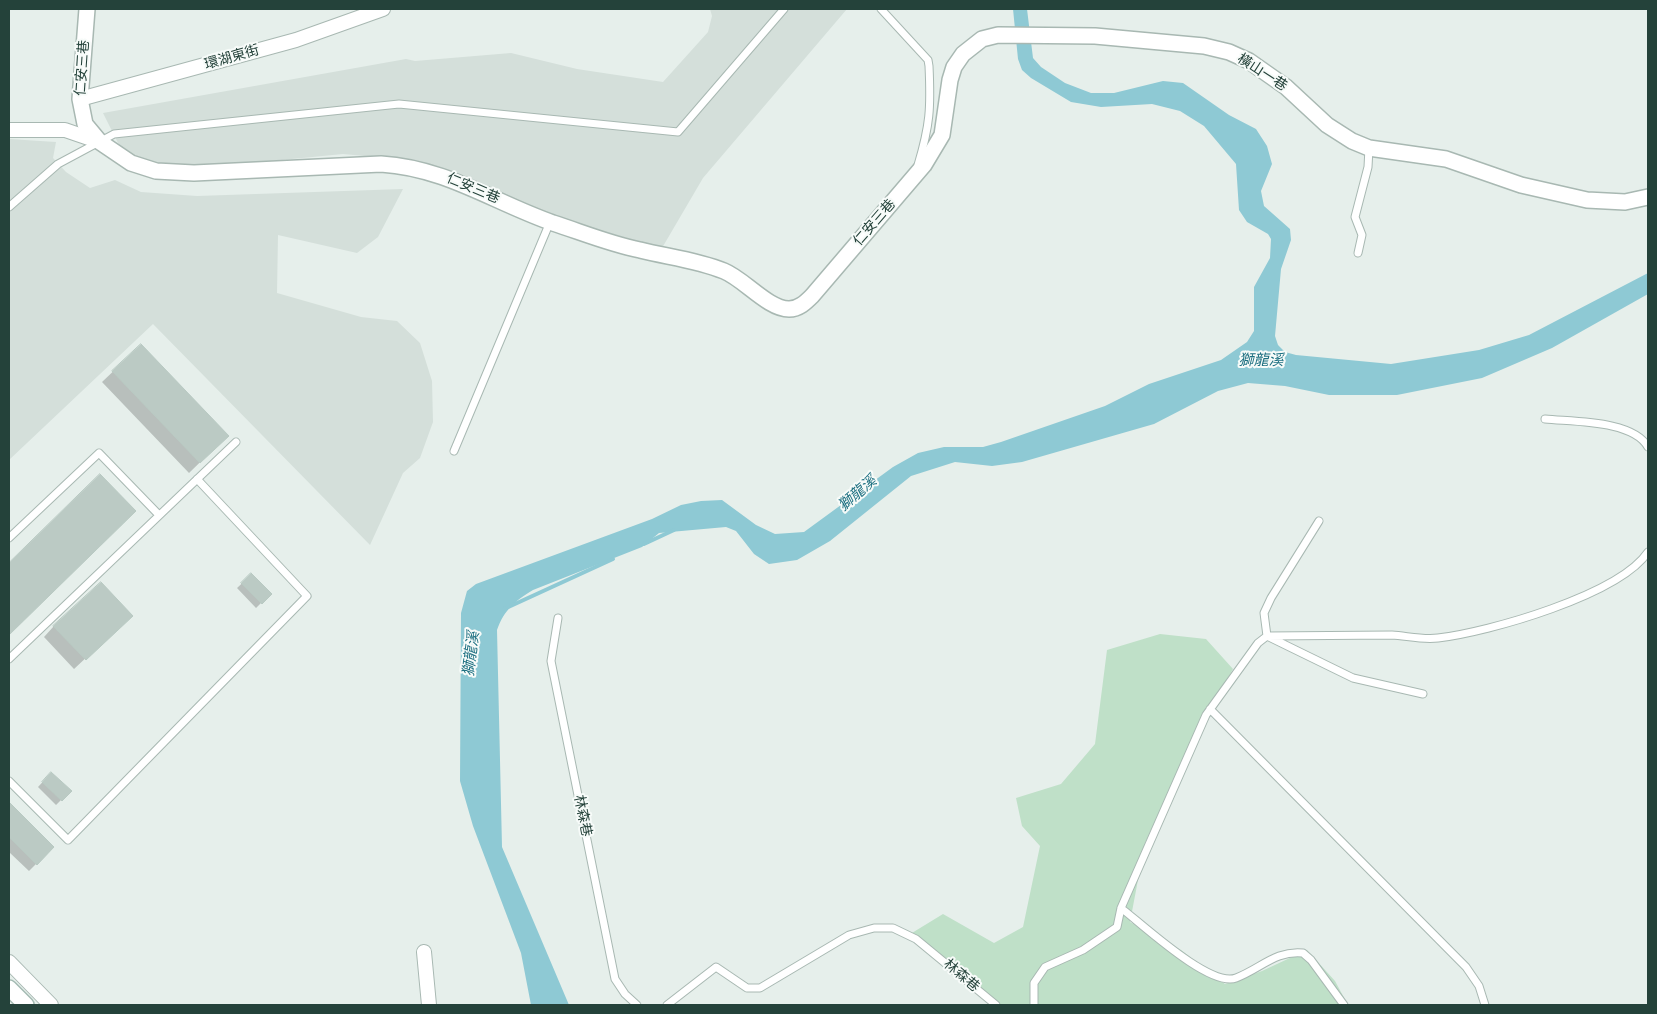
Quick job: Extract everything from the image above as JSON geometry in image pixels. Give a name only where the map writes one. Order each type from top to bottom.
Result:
[{"type":"street","name":"仁安三巷","points":[[87,9],[80,100],[85,124],[100,142],[131,163],[156,172],[194,173],[381,164],[409,166],[434,173],[551,222],[637,250],[704,263],[727,272],[773,304],[789,309],[803,305],[812,296],[914,177]]},
{"type":"street","name":"環湖東街","points":[[80,100],[296,40],[383,9]]},
{"type":"street","name":"橫山一巷","points":[[914,177],[924,165],[942,135],[954,67],[962,54],[982,39],[998,36],[1095,36],[1204,46],[1229,52],[1249,61],[1286,87],[1327,125],[1352,141],[1369,148],[1446,159],[1521,185],[1587,200],[1625,202],[1648,197]]},
{"type":"street","points":[[9,130],[65,130],[100,142]]},
{"type":"street","points":[[424,952],[429,1005]]},
{"type":"street","points":[[9,962],[51,1005]]},
{"type":"street","points":[[9,988],[26,1005]]},
{"type":"lane","points":[[9,207],[58,164],[114,134],[399,104],[678,132],[784,9]]},
{"type":"lane","points":[[881,9],[928,60],[930,66],[931,108],[928,131],[914,177]]},
{"type":"lane","points":[[1358,253],[1362,235],[1354,217],[1368,167],[1369,148]]},
{"type":"lane","points":[[454,451],[551,222]]},
{"type":"lane","points":[[1545,419],[1614,426],[1639,437],[1648,447]]},
{"type":"lane","points":[[9,659],[236,442]]},
{"type":"lane","points":[[9,538],[98,453],[159,515]]},
{"type":"lane","points":[[9,781],[68,840],[307,596],[197,479]]},
{"type":"lane","points":[[1267,636],[1264,613],[1271,598],[1319,521]]},
{"type":"lane","points":[[1034,1005],[1034,983],[1045,967],[1083,950],[1117,927],[1121,908],[1210,708],[1258,643],[1267,636],[1394,635],[1436,638],[1477,630],[1543,613],[1589,593],[1633,568],[1648,552]]},
{"type":"lane","name":"林森巷","points":[[558,618],[551,661],[615,979],[625,994],[637,1005]]},
{"type":"lane","points":[[1267,636],[1353,678],[1423,694]]},
{"type":"lane","points":[[1210,708],[1466,966],[1479,986],[1486,1005]]},
{"type":"lane","points":[[1121,908],[1197,968],[1213,976],[1234,979],[1282,953],[1302,953],[1311,960],[1344,1005]]},
{"type":"lane","name":"林森巷","points":[[668,1005],[716,967],[747,988],[760,988],[849,935],[874,928],[893,928],[916,938],[996,1005]]},
{"type":"shaded area","points":[[710,9],[847,9],[703,178],[662,248],[553,217],[505,199],[452,172],[408,160],[343,154],[210,167],[147,162],[127,154],[118,143],[103,113],[406,59],[415,61],[511,53],[577,69],[663,82],[708,32],[712,16]]},
{"type":"shaded area","points":[[9,139],[56,142],[53,158],[66,172],[90,188],[115,180],[141,192],[197,196],[403,189],[378,237],[357,253],[278,235],[277,293],[361,317],[397,321],[420,343],[432,381],[433,422],[420,458],[403,473],[370,545],[153,324],[9,460]]},
{"type":"green space","points":[[1160,634],[1206,639],[1233,669],[1186,755],[1145,843],[1130,922],[1181,950],[1225,984],[1262,971],[1307,950],[1335,981],[1348,1005],[993,1005],[907,936],[943,914],[994,943],[1023,927],[1040,846],[1022,826],[1016,798],[1061,784],[1095,744],[1107,650]]},
{"type":"water","name":"獅龍溪","points":[[1013,9],[1027,9],[1033,58],[1041,67],[1065,83],[1091,93],[1114,93],[1163,81],[1183,83],[1229,115],[1256,129],[1267,146],[1272,164],[1261,191],[1264,206],[1290,229],[1291,240],[1281,269],[1275,336],[1278,345],[1285,352],[1296,355],[1391,364],[1479,350],[1529,335],[1648,273],[1648,294],[1552,348],[1482,378],[1397,395],[1329,395],[1285,386],[1248,383],[1218,391],[1154,424],[1022,462],[992,466],[955,462],[911,476],[830,541],[797,560],[769,564],[754,554],[736,531],[726,527],[659,533],[642,547],[533,590],[507,611],[497,630],[502,847],[569,1005],[531,1005],[521,953],[473,826],[460,781],[461,613],[467,591],[476,584],[652,519],[681,505],[701,501],[722,500],[756,525],[775,534],[804,532],[893,467],[918,453],[944,447],[983,447],[1105,406],[1149,384],[1221,360],[1247,342],[1254,331],[1254,287],[1270,258],[1271,239],[1268,234],[1247,222],[1239,210],[1236,164],[1204,126],[1180,111],[1152,104],[1101,107],[1071,102],[1031,78],[1022,70],[1018,59]]},
{"type":"building","points":[[141,344],[229,436],[200,463],[112,371]]},
{"type":"building","points":[[100,474],[136,511],[9,635],[9,563]]},
{"type":"building","points":[[251,573],[272,594],[262,604],[241,583]]},
{"type":"building","points":[[101,582],[133,616],[86,660],[53,626]]},
{"type":"building","points":[[51,772],[72,791],[62,801],[42,782]]},
{"type":"building","points":[[9,802],[54,847],[37,865],[9,837]]},
{"type":"waterway","name":"獅龍溪","points":[[644,544],[674,530]]},
{"type":"waterway","name":"獅龍溪","points":[[504,609],[613,559]]}]
